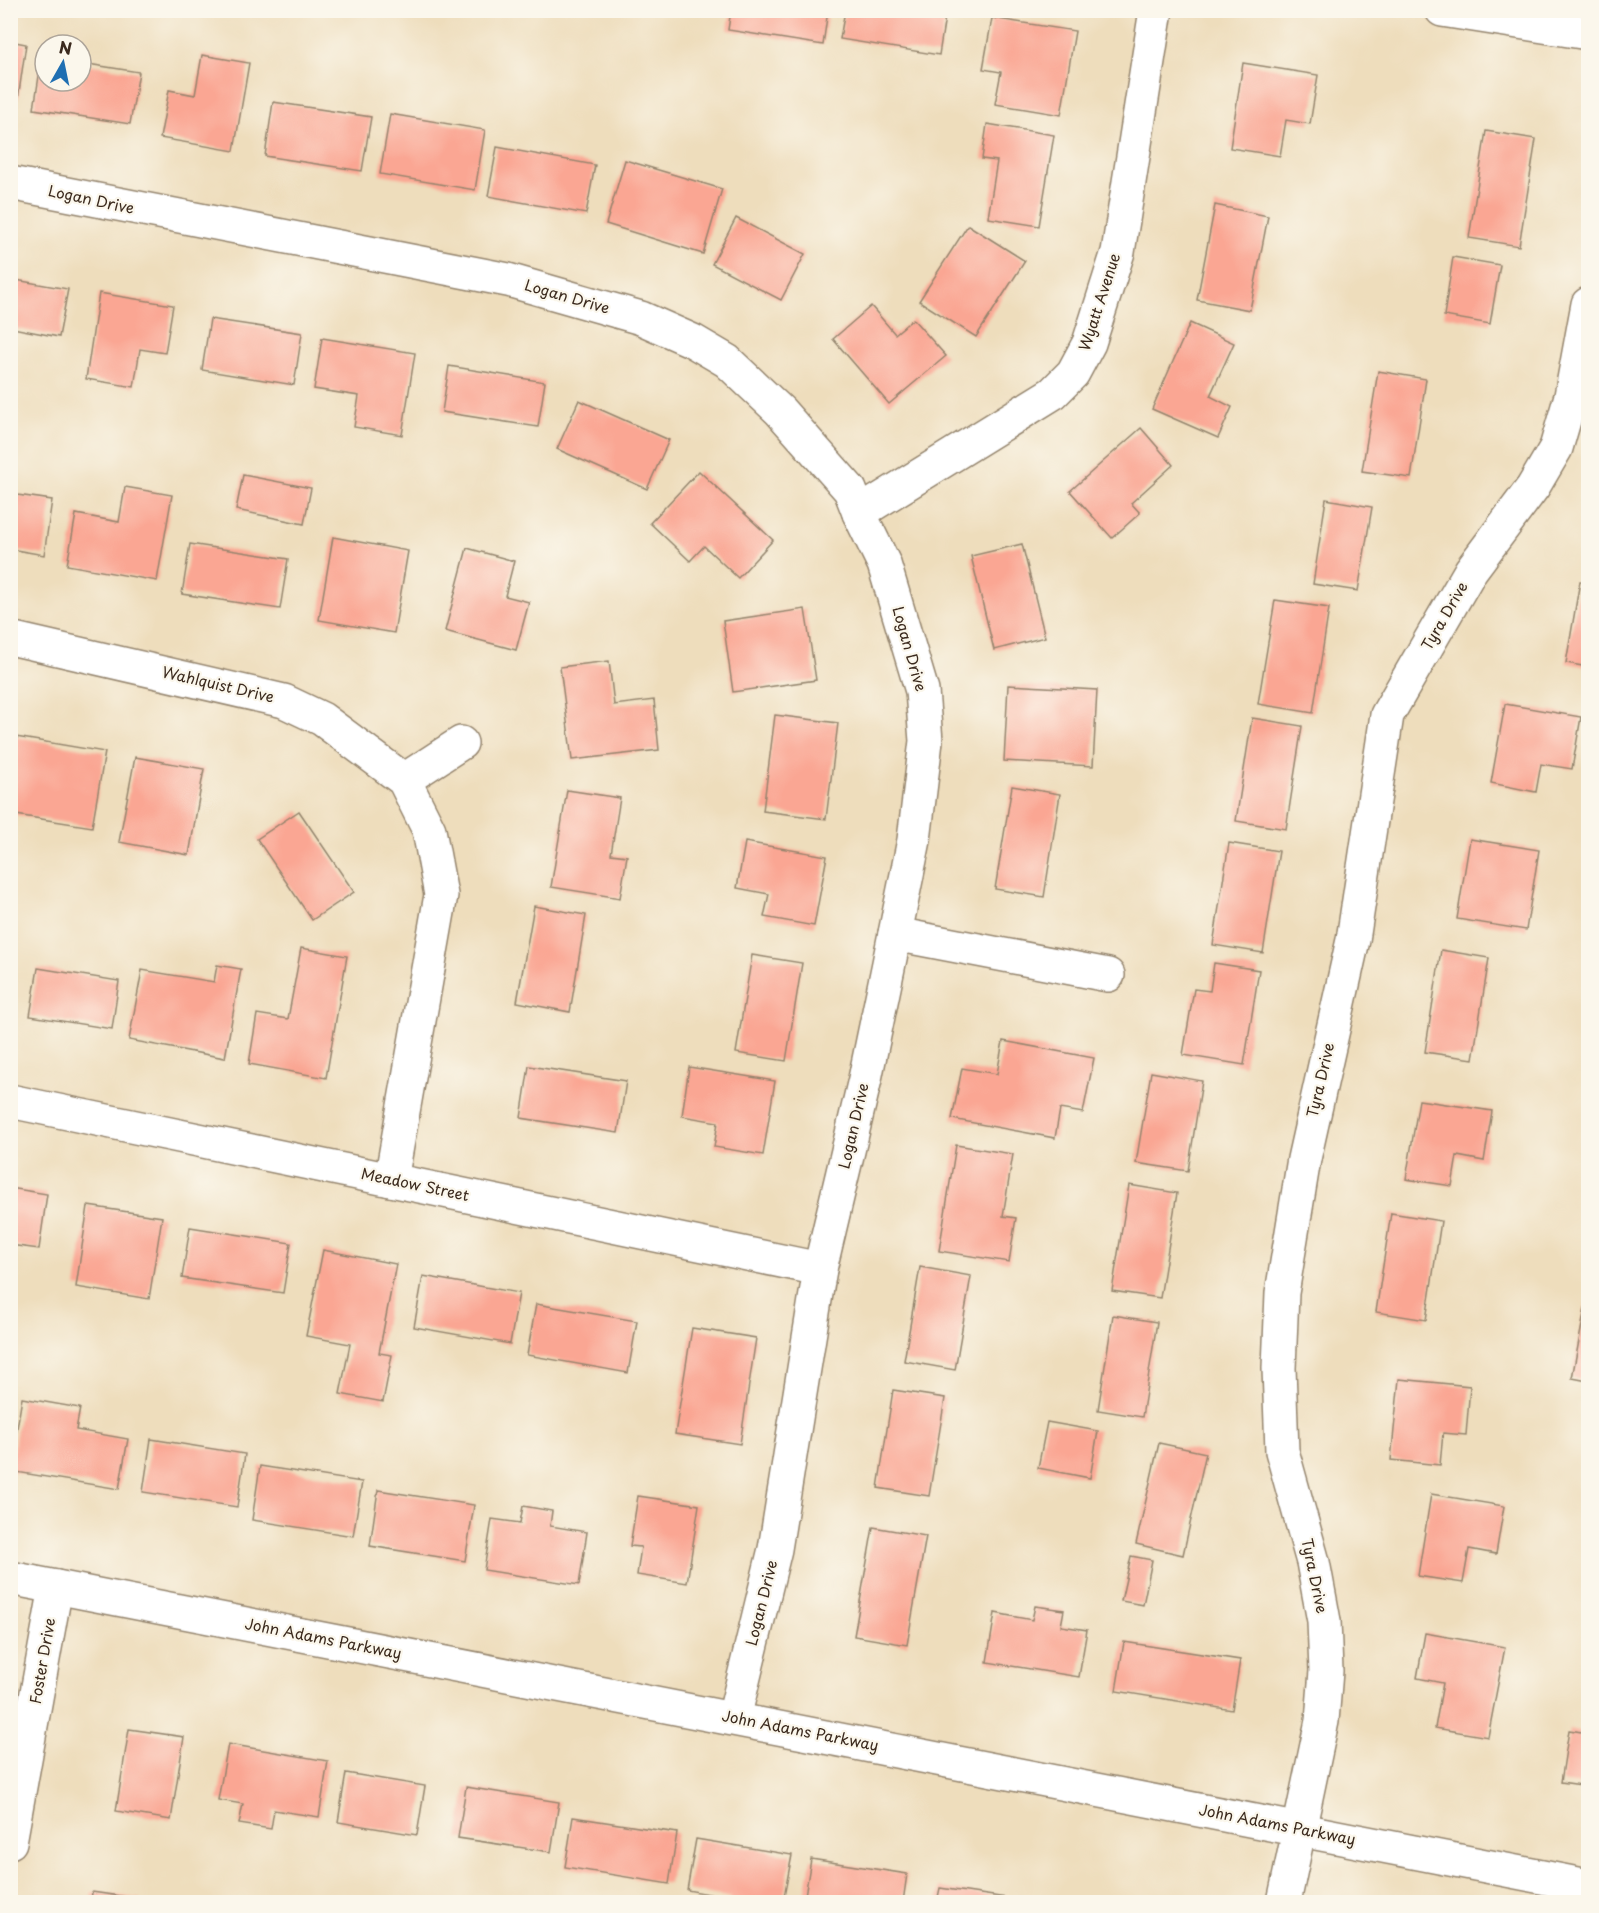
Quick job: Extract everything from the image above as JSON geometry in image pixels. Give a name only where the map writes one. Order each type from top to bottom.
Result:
[{"type":"street","name":"Wyatt Avenue","points":[[859,513],[1053,393],[1073,374],[1089,343],[1118,252],[1156,10]]},
{"type":"street","points":[[1442,10],[1588,33]]},
{"type":"street","name":"Logan Drive","points":[[10,183],[508,280],[641,318],[693,341],[727,361],[780,411],[850,489],[884,564],[923,701],[926,741],[914,840],[866,1079],[820,1269],[776,1548],[734,1718]]},
{"type":"street","name":"Tyra Drive","points":[[1284,1902],[1322,1721],[1326,1671],[1324,1621],[1313,1562],[1282,1451],[1278,1368],[1282,1293],[1304,1159],[1353,940],[1387,716],[1472,570],[1533,487],[1556,448],[1571,396],[1588,304]]},
{"type":"street","name":"Wahlquist Drive","points":[[10,638],[284,701],[322,720],[404,780],[429,830],[441,895],[391,1180]]},
{"type":"street","points":[[404,780],[461,743]]},
{"type":"street","points":[[895,934],[1108,975]]},
{"type":"street","name":"Meadow Street","points":[[10,1101],[820,1269]]},
{"type":"street","name":"John Adams Parkway","points":[[10,1578],[1588,1886]]},
{"type":"street","name":"Foster Drive","points":[[10,1842],[56,1587]]},
{"type":"building","points":[[731,10],[828,10],[823,45],[728,30]]},
{"type":"building","points":[[845,10],[946,10],[939,55],[840,39]]},
{"type":"building","points":[[992,18],[1075,31],[1061,115],[995,104],[1001,72],[983,69]]},
{"type":"building","points":[[10,41],[26,44],[18,99],[10,98]]},
{"type":"building","points":[[202,55],[249,63],[234,151],[160,138],[169,90],[195,95]]},
{"type":"building","points":[[1243,63],[1318,75],[1310,124],[1286,120],[1280,156],[1230,148]]},
{"type":"building","points":[[93,65],[139,72],[130,124],[34,109],[36,93],[93,93]]},
{"type":"building","points":[[273,102],[371,117],[362,171],[265,156]]},
{"type":"building","points":[[390,114],[485,130],[475,190],[380,174]]},
{"type":"building","points":[[987,124],[1054,135],[1039,226],[988,218],[997,161],[982,159]]},
{"type":"building","points":[[1486,131],[1536,139],[1519,246],[1469,238]]},
{"type":"building","points":[[497,147],[595,165],[586,214],[488,196]]},
{"type":"building","points":[[625,160],[722,189],[703,254],[606,224]]},
{"type":"building","points":[[1215,205],[1268,216],[1250,310],[1197,300]]},
{"type":"building","points":[[736,218],[805,254],[781,300],[712,264]]},
{"type":"building","points":[[968,225],[1025,261],[976,337],[919,301]]},
{"type":"building","points":[[1453,257],[1500,265],[1490,324],[1444,316]]},
{"type":"building","points":[[10,279],[68,289],[59,337],[13,328],[10,335]]},
{"type":"building","points":[[99,293],[173,305],[165,353],[140,349],[134,387],[86,379]]},
{"type":"building","points":[[871,306],[895,334],[913,319],[946,356],[889,404],[833,339]]},
{"type":"building","points":[[210,319],[302,333],[294,385],[202,370]]},
{"type":"building","points":[[1190,323],[1234,343],[1210,396],[1232,407],[1218,438],[1152,409]]},
{"type":"building","points":[[322,338],[415,353],[402,435],[354,427],[359,396],[314,389]]},
{"type":"building","points":[[449,366],[545,382],[538,427],[442,412]]},
{"type":"building","points":[[1378,371],[1426,379],[1411,478],[1362,471]]},
{"type":"building","points":[[579,400],[669,440],[647,489],[557,449]]},
{"type":"building","points":[[1141,428],[1173,465],[1131,503],[1140,513],[1112,538],[1070,491]]},
{"type":"building","points":[[699,471],[773,540],[738,578],[704,546],[690,561],[650,523]]},
{"type":"building","points":[[243,475],[311,488],[304,524],[236,510]]},
{"type":"building","points":[[125,487],[172,495],[157,581],[67,565],[76,514],[119,522]]},
{"type":"building","points":[[10,494],[52,500],[44,555],[10,549]]},
{"type":"building","points":[[1326,499],[1372,507],[1358,591],[1313,584]]},
{"type":"building","points":[[333,537],[408,551],[394,633],[319,620]]},
{"type":"building","points":[[190,544],[288,559],[280,609],[182,594]]},
{"type":"building","points":[[1022,544],[1045,637],[994,650],[971,556]]},
{"type":"building","points":[[467,548],[514,561],[505,596],[529,602],[516,650],[445,631]]},
{"type":"building","points":[[1580,581],[1588,582],[1588,667],[1566,663]]},
{"type":"building","points":[[1275,600],[1329,608],[1313,713],[1258,704]]},
{"type":"building","points":[[805,609],[816,680],[733,692],[723,621]]},
{"type":"building","points":[[609,661],[614,705],[654,700],[659,750],[572,760],[560,667]]},
{"type":"building","points":[[1008,685],[1097,690],[1093,766],[1004,761]]},
{"type":"building","points":[[1505,704],[1581,717],[1572,769],[1541,764],[1536,792],[1491,783]]},
{"type":"building","points":[[775,715],[838,723],[826,819],[763,811]]},
{"type":"building","points":[[1252,718],[1302,726],[1286,829],[1236,821]]},
{"type":"building","points":[[10,736],[105,752],[92,827],[10,814]]},
{"type":"building","points":[[135,757],[204,769],[189,855],[119,842]]},
{"type":"building","points":[[1012,786],[1060,794],[1044,897],[995,889]]},
{"type":"building","points":[[567,790],[620,798],[611,854],[627,856],[620,898],[551,887]]},
{"type":"building","points":[[299,811],[354,892],[312,920],[257,839]]},
{"type":"building","points":[[1470,839],[1539,850],[1526,930],[1457,919]]},
{"type":"building","points":[[745,842],[827,856],[814,926],[764,917],[769,894],[737,888]]},
{"type":"building","points":[[1229,843],[1279,851],[1263,953],[1213,945]]},
{"type":"building","points":[[534,906],[586,915],[570,1012],[517,1002]]},
{"type":"building","points":[[301,948],[347,956],[326,1078],[249,1064],[257,1014],[288,1019]]},
{"type":"building","points":[[1441,950],[1489,958],[1473,1059],[1425,1052]]},
{"type":"building","points":[[752,955],[802,963],[786,1061],[736,1053]]},
{"type":"building","points":[[1214,963],[1259,970],[1244,1065],[1183,1055],[1194,989],[1210,991]]},
{"type":"building","points":[[217,965],[241,969],[225,1058],[129,1040],[142,970],[214,982]]},
{"type":"building","points":[[38,968],[119,981],[112,1029],[30,1016]]},
{"type":"building","points":[[1003,1041],[1094,1058],[1083,1113],[1060,1109],[1055,1138],[952,1119],[962,1068],[997,1074]]},
{"type":"building","points":[[529,1066],[626,1081],[618,1133],[521,1118]]},
{"type":"building","points":[[689,1067],[775,1081],[763,1155],[714,1147],[718,1122],[682,1116]]},
{"type":"building","points":[[1151,1072],[1202,1081],[1188,1171],[1136,1163]]},
{"type":"building","points":[[1419,1100],[1492,1111],[1484,1161],[1457,1156],[1452,1186],[1406,1179]]},
{"type":"building","points":[[956,1145],[1013,1154],[1003,1216],[1016,1218],[1009,1262],[939,1251]]},
{"type":"building","points":[[1129,1185],[1177,1193],[1160,1298],[1112,1291]]},
{"type":"building","points":[[10,1188],[47,1194],[39,1249],[10,1245]]},
{"type":"building","points":[[88,1206],[162,1217],[149,1299],[76,1287]]},
{"type":"building","points":[[1391,1213],[1441,1221],[1426,1320],[1376,1312]]},
{"type":"building","points":[[190,1227],[291,1243],[283,1293],[182,1278]]},
{"type":"building","points":[[323,1250],[396,1264],[379,1353],[392,1355],[383,1402],[340,1394],[350,1344],[306,1336]]},
{"type":"building","points":[[920,1267],[971,1276],[955,1370],[904,1361]]},
{"type":"building","points":[[423,1276],[519,1293],[510,1344],[414,1327]]},
{"type":"building","points":[[1586,1303],[1588,1303],[1588,1381],[1572,1378]]},
{"type":"building","points":[[536,1304],[637,1321],[628,1373],[527,1355]]},
{"type":"building","points":[[1113,1315],[1157,1322],[1142,1417],[1098,1410]]},
{"type":"building","points":[[692,1328],[756,1338],[740,1444],[675,1434]]},
{"type":"building","points":[[1399,1379],[1470,1386],[1466,1435],[1443,1433],[1440,1465],[1391,1460]]},
{"type":"building","points":[[893,1390],[945,1398],[929,1496],[878,1488]]},
{"type":"building","points":[[22,1398],[80,1408],[76,1430],[128,1439],[119,1489],[10,1471]]},
{"type":"building","points":[[1047,1422],[1098,1431],[1090,1478],[1038,1468]]},
{"type":"building","points":[[151,1439],[245,1454],[237,1507],[143,1492]]},
{"type":"building","points":[[1159,1443],[1206,1453],[1183,1555],[1136,1544]]},
{"type":"building","points":[[260,1466],[362,1482],[353,1536],[252,1520]]},
{"type":"building","points":[[378,1490],[474,1505],[465,1561],[370,1546]]},
{"type":"building","points":[[1431,1494],[1504,1506],[1496,1554],[1469,1549],[1463,1583],[1418,1576]]},
{"type":"building","points":[[638,1496],[699,1505],[687,1583],[637,1575],[641,1547],[630,1546]]},
{"type":"building","points":[[523,1506],[552,1511],[550,1526],[587,1532],[579,1585],[484,1570],[492,1519],[520,1523]]},
{"type":"building","points":[[873,1527],[926,1536],[907,1645],[854,1636]]},
{"type":"building","points":[[1131,1556],[1152,1560],[1143,1605],[1121,1601]]},
{"type":"building","points":[[1035,1606],[1064,1610],[1061,1626],[1087,1630],[1079,1677],[987,1662],[995,1613],[1032,1620]]},
{"type":"building","points":[[1425,1633],[1505,1647],[1488,1737],[1435,1728],[1443,1683],[1417,1678]]},
{"type":"building","points":[[1124,1642],[1240,1660],[1232,1710],[1116,1691]]},
{"type":"building","points":[[129,1729],[184,1737],[171,1820],[116,1811]]},
{"type":"building","points":[[1569,1730],[1588,1733],[1588,1786],[1561,1782]]},
{"type":"building","points":[[228,1744],[328,1761],[319,1817],[274,1810],[271,1829],[239,1824],[243,1804],[218,1800]]},
{"type":"building","points":[[346,1773],[425,1786],[417,1835],[338,1822]]},
{"type":"building","points":[[466,1787],[559,1802],[551,1852],[458,1838]]},
{"type":"building","points":[[573,1817],[677,1833],[669,1884],[565,1867]]},
{"type":"building","points":[[696,1839],[792,1855],[783,1902],[730,1902],[731,1898],[687,1890]]},
{"type":"building","points":[[811,1859],[907,1874],[903,1902],[804,1902]]},
{"type":"building","points":[[940,1888],[1026,1901],[1026,1902],[937,1902]]},
{"type":"building","points":[[92,1892],[140,1899],[140,1902],[91,1902]]}]
